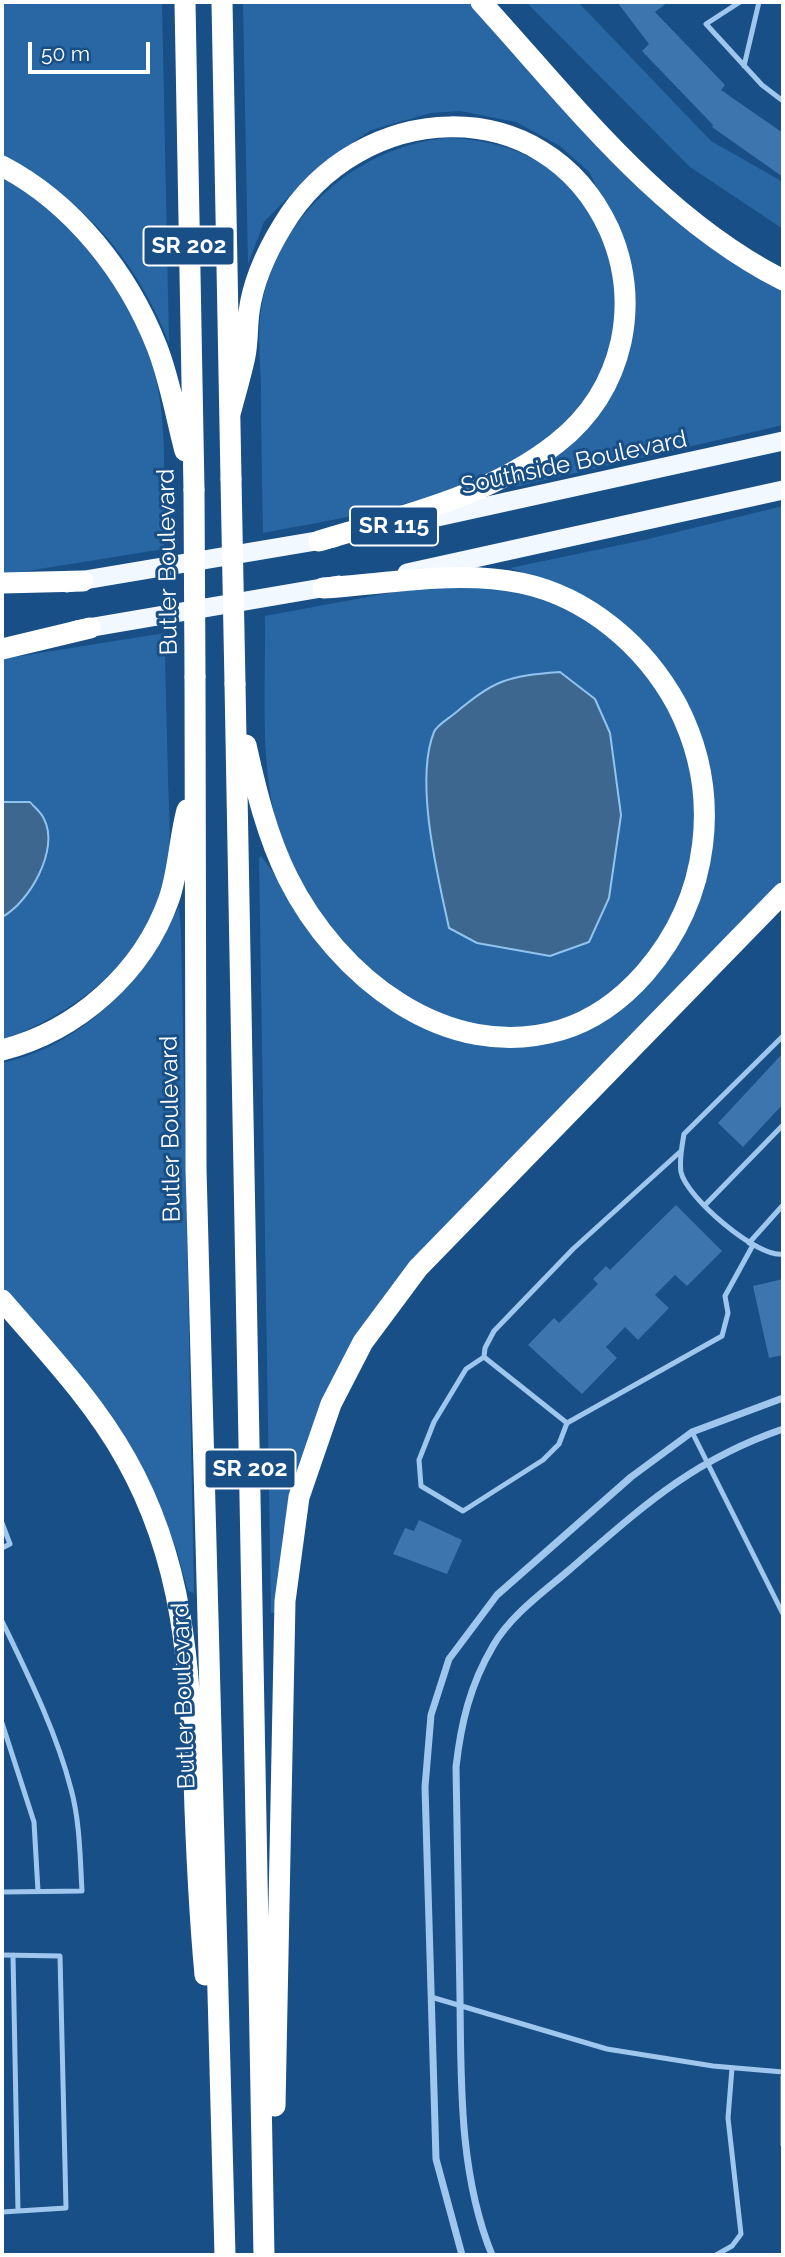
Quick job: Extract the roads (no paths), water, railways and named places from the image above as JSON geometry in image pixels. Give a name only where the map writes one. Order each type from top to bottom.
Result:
[{"type":"highway","name":"Butler Boulevard","points":[[185,2],[194,490],[196,1169],[225,2255]]},
{"type":"highway","name":"SR 202","points":[[222,2],[264,2255]]},
{"type":"highway","points":[[481,2],[655,191],[725,247],[783,280]]},
{"type":"highway","points":[[230,414],[246,352],[249,312],[255,284],[273,242],[309,191],[336,166],[369,145],[420,128],[458,127],[494,132],[528,145],[558,163],[596,204],[619,254],[625,312],[613,369],[598,398],[577,426],[539,457],[493,483],[436,505],[319,541]]},
{"type":"highway","points":[[2,166],[29,182],[73,220],[126,284],[157,348],[194,490]]},
{"type":"highway","name":"Southside Boulevard","points":[[2,593],[319,541],[532,498],[783,441]]},
{"type":"highway","name":"SR 115","points":[[2,641],[323,588],[586,536],[783,490]]},
{"type":"highway","points":[[235,684],[260,804],[289,880],[333,945],[385,994],[426,1019],[451,1029],[474,1035],[521,1037],[562,1029],[583,1021],[621,997],[640,979],[669,941],[692,896],[703,850],[705,827],[702,779],[690,734],[670,694],[645,659],[615,629],[582,607],[521,583],[452,579],[323,588]]},
{"type":"highway","points":[[2,583],[83,581]]},
{"type":"highway","points":[[2,649],[90,628]]},
{"type":"highway","points":[[2,1050],[42,1037],[81,1014],[117,983],[147,945],[170,898],[196,778]]},
{"type":"highway","points":[[272,2255],[285,1601],[299,1497],[319,1436],[363,1342],[418,1268],[783,893]]},
{"type":"highway","points":[[2,1300],[71,1380],[115,1441],[146,1501],[171,1570],[190,1673],[198,1890],[207,1991],[221,2076]]},
{"type":"street","points":[[462,2255],[436,2159],[425,1787],[430,1715],[449,1659],[497,1595],[631,1477],[692,1432],[783,1398]]},
{"type":"street","points":[[492,2255],[484,2235],[468,2165],[460,2007],[456,1767],[461,1721],[474,1682],[494,1643],[523,1610],[662,1490],[707,1461],[783,1429]]},
{"type":"lane","points":[[740,2],[706,24],[762,85],[783,101]]},
{"type":"lane","points":[[744,66],[759,2]]},
{"type":"lane","points":[[783,1035],[684,1134],[681,1151],[681,1174],[705,1205],[751,1244],[776,1255],[783,1254]]},
{"type":"lane","points":[[705,1205],[783,1125]]},
{"type":"lane","points":[[681,1151],[573,1249],[494,1331],[485,1348],[484,1357],[466,1369],[434,1422],[419,1460],[421,1486],[463,1511],[544,1461],[559,1444],[567,1423],[722,1336],[728,1313],[725,1296],[751,1244],[783,1205]]},
{"type":"lane","points":[[484,1357],[567,1423]]},
{"type":"lane","points":[[692,1432],[783,1614]]},
{"type":"lane","points":[[2,1524],[10,1544],[2,1548]]},
{"type":"lane","points":[[2,1621],[49,1726],[71,1789],[80,1835],[82,1891],[2,1892]]},
{"type":"lane","points":[[2,1723],[33,1822],[38,1891]]},
{"type":"lane","points":[[2,1955],[60,1956],[66,2208],[2,2212]]},
{"type":"lane","points":[[13,1955],[18,2211]]},
{"type":"lane","points":[[431,1997],[607,2049],[732,2068],[783,2071]]},
{"type":"lane","points":[[716,2255],[732,2246],[741,2234],[728,2118],[732,2068]]},
{"type":"lane","points":[[783,2077],[783,2145]]}]
